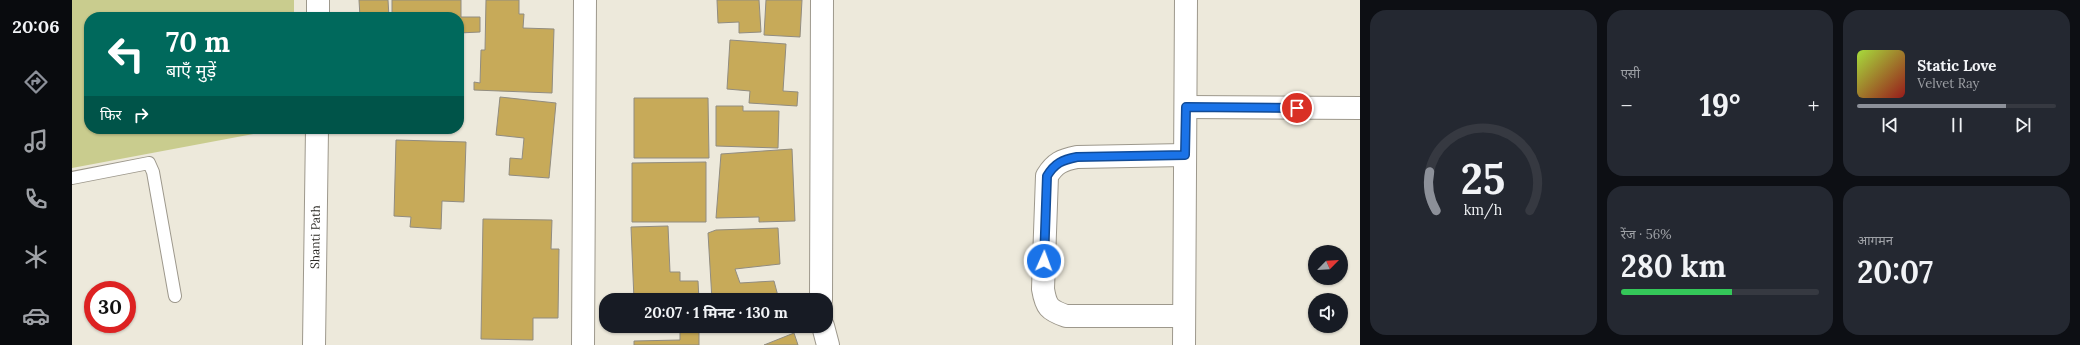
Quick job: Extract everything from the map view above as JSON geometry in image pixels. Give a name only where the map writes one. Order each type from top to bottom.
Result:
[{"type":"street","points":[[318,0],[318,12]]},
{"type":"street","points":[[583,345],[585,0]]},
{"type":"street","points":[[821,293],[822,0]]},
{"type":"street","points":[[1184,345],[1186,0]]},
{"type":"street","points":[[1186,107],[1360,108]]},
{"type":"street","name":"Shanti Path","points":[[314,345],[317,134]]},
{"type":"street","points":[[1184,316],[1066,316],[1053,312],[1046,303],[1043,289],[1047,176],[1053,166],[1063,160],[1077,157],[1185,155]]},
{"type":"street","points":[[825,333],[828,345]]},
{"type":"lane","points":[[72,178],[149,163],[154,172],[175,296]]},
{"type":"green space","points":[[72,0],[294,0],[294,12],[84,12],[84,134],[253,134],[72,168]]},
{"type":"building","points":[[359,0],[388,0],[389,12],[360,12]]},
{"type":"building","points":[[392,0],[461,0],[461,12],[392,12]]},
{"type":"building","points":[[486,0],[519,0],[519,14],[524,14],[523,28],[554,29],[552,93],[474,90],[474,82],[480,83],[481,50],[485,50]]},
{"type":"building","points":[[717,0],[759,0],[761,32],[739,33],[739,22],[718,23]]},
{"type":"building","points":[[766,0],[802,0],[800,37],[764,35]]},
{"type":"building","points":[[464,17],[480,17],[480,32],[464,33]]},
{"type":"building","points":[[730,40],[786,44],[783,91],[798,92],[797,106],[749,103],[750,91],[727,89]]},
{"type":"building","points":[[500,97],[556,103],[549,178],[509,175],[510,158],[522,159],[524,138],[496,135]]},
{"type":"building","points":[[634,98],[708,98],[709,158],[634,158]]},
{"type":"building","points":[[716,106],[743,106],[743,111],[779,111],[778,148],[716,146]]},
{"type":"building","points":[[396,140],[466,142],[464,202],[442,201],[441,229],[410,227],[411,217],[394,216]]},
{"type":"building","points":[[792,149],[795,221],[759,222],[759,217],[716,218],[721,154]]},
{"type":"building","points":[[706,162],[706,222],[632,222],[632,163]]},
{"type":"building","points":[[483,219],[552,220],[551,249],[559,249],[558,318],[533,318],[533,340],[481,339]]},
{"type":"building","points":[[668,226],[670,272],[680,272],[680,281],[698,281],[699,293],[634,293],[631,227]]},
{"type":"building","points":[[778,228],[780,264],[735,269],[740,283],[774,281],[777,293],[712,293],[708,233],[716,230]]},
{"type":"building","points":[[680,333],[699,333],[699,345],[634,345],[634,341],[680,340]]},
{"type":"building","points":[[794,333],[798,345],[764,345]]},
{"type":"route","points":[[1044,261],[1047,176],[1053,166],[1063,160],[1077,157],[1185,155],[1186,107],[1297,108]]}]
